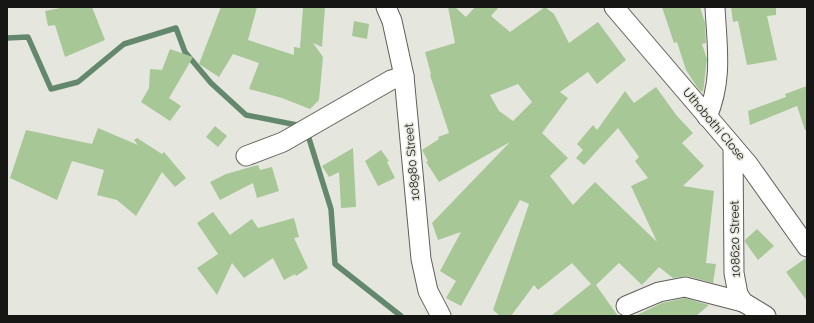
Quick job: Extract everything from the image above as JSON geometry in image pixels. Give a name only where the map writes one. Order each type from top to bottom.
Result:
[{"type":"street","name":"108980 Street","points":[[386,7],[392,21],[404,76],[421,259],[428,291],[441,316]]},
{"type":"street","name":"Uthobothi Close","points":[[614,7],[733,148],[807,247]]},
{"type":"street","points":[[707,117],[714,100],[718,76],[714,7]]},
{"type":"street","points":[[246,156],[283,142],[391,80],[404,76]]},
{"type":"street","name":"108620 Street","points":[[733,148],[734,273],[738,294],[742,302]]},
{"type":"street","points":[[626,306],[659,292],[685,287],[742,302],[766,316]]},
{"type":"building","points":[[65,7],[92,7],[105,40],[65,57],[55,25],[48,26],[45,11]]},
{"type":"building","points":[[221,7],[257,7],[248,40],[294,55],[294,47],[300,48],[303,7],[325,7],[322,47],[313,43],[323,57],[319,100],[310,109],[282,98],[249,89],[259,63],[233,54],[219,77],[199,64]]},
{"type":"building","points":[[448,7],[455,7],[466,17],[475,7],[499,7],[491,16],[510,32],[545,7],[554,14],[569,43],[598,22],[626,60],[597,84],[588,72],[560,92],[568,98],[542,133],[568,158],[550,176],[573,205],[595,182],[657,242],[631,186],[648,178],[635,161],[639,157],[618,128],[584,165],[576,158],[583,150],[577,144],[593,125],[597,130],[625,91],[634,103],[656,87],[677,116],[693,133],[682,143],[704,166],[683,186],[714,191],[706,263],[716,264],[713,283],[687,276],[673,278],[659,267],[642,285],[619,263],[596,285],[618,316],[551,316],[591,284],[572,263],[538,290],[534,285],[511,316],[500,316],[493,310],[529,204],[520,200],[461,306],[446,298],[456,281],[440,271],[461,232],[438,240],[432,223],[510,142],[439,182],[426,162],[428,161],[422,150],[439,139],[438,137],[449,133],[430,75],[425,52],[455,43]],"holes":[[[518,84],[532,102],[513,121],[499,111],[490,95]]]},
{"type":"building","points":[[662,7],[700,7],[705,23],[706,43],[702,44],[707,59],[703,92],[699,90],[686,70],[677,42],[674,43]]},
{"type":"building","points":[[731,7],[776,7],[776,15],[767,16],[777,60],[747,65],[738,21],[733,22]]},
{"type":"building","points":[[354,21],[369,24],[367,39],[352,36]]},
{"type":"building","points":[[170,49],[193,57],[169,98],[181,106],[170,121],[141,102],[149,88],[150,69],[162,70]]},
{"type":"building","points":[[807,86],[807,130],[805,130],[797,106],[750,125],[748,111],[786,97],[785,94]]},
{"type":"building","points":[[215,126],[227,136],[218,147],[206,137]]},
{"type":"building","points":[[98,128],[138,145],[134,140],[137,138],[162,154],[164,152],[186,178],[175,187],[162,172],[136,216],[117,200],[97,195],[104,170],[72,161],[57,200],[10,178],[26,130],[92,144]]},
{"type":"building","points":[[353,148],[356,207],[341,208],[339,172],[329,177],[322,166]]},
{"type":"building","points":[[381,150],[389,161],[387,162],[395,178],[378,186],[365,161]]},
{"type":"building","points":[[258,165],[260,170],[272,167],[279,191],[257,198],[253,183],[220,200],[210,182],[226,174]]},
{"type":"building","points":[[213,212],[230,235],[252,219],[258,228],[294,218],[299,237],[294,238],[308,268],[296,276],[295,274],[284,280],[273,258],[244,278],[232,263],[217,295],[197,268],[218,254],[197,223]]},
{"type":"building","points":[[757,229],[774,246],[758,260],[745,242],[745,240]]},
{"type":"building","points":[[807,258],[807,301],[786,272]]},
{"type":"building","points":[[685,298],[709,305],[696,316],[635,316],[662,303]]},
{"type":"waterway","points":[[7,38],[28,37],[51,89],[78,82],[124,44],[176,28],[185,52],[211,83],[246,115],[302,126]]},
{"type":"waterway","points":[[307,132],[331,209],[335,264],[401,316]]}]
